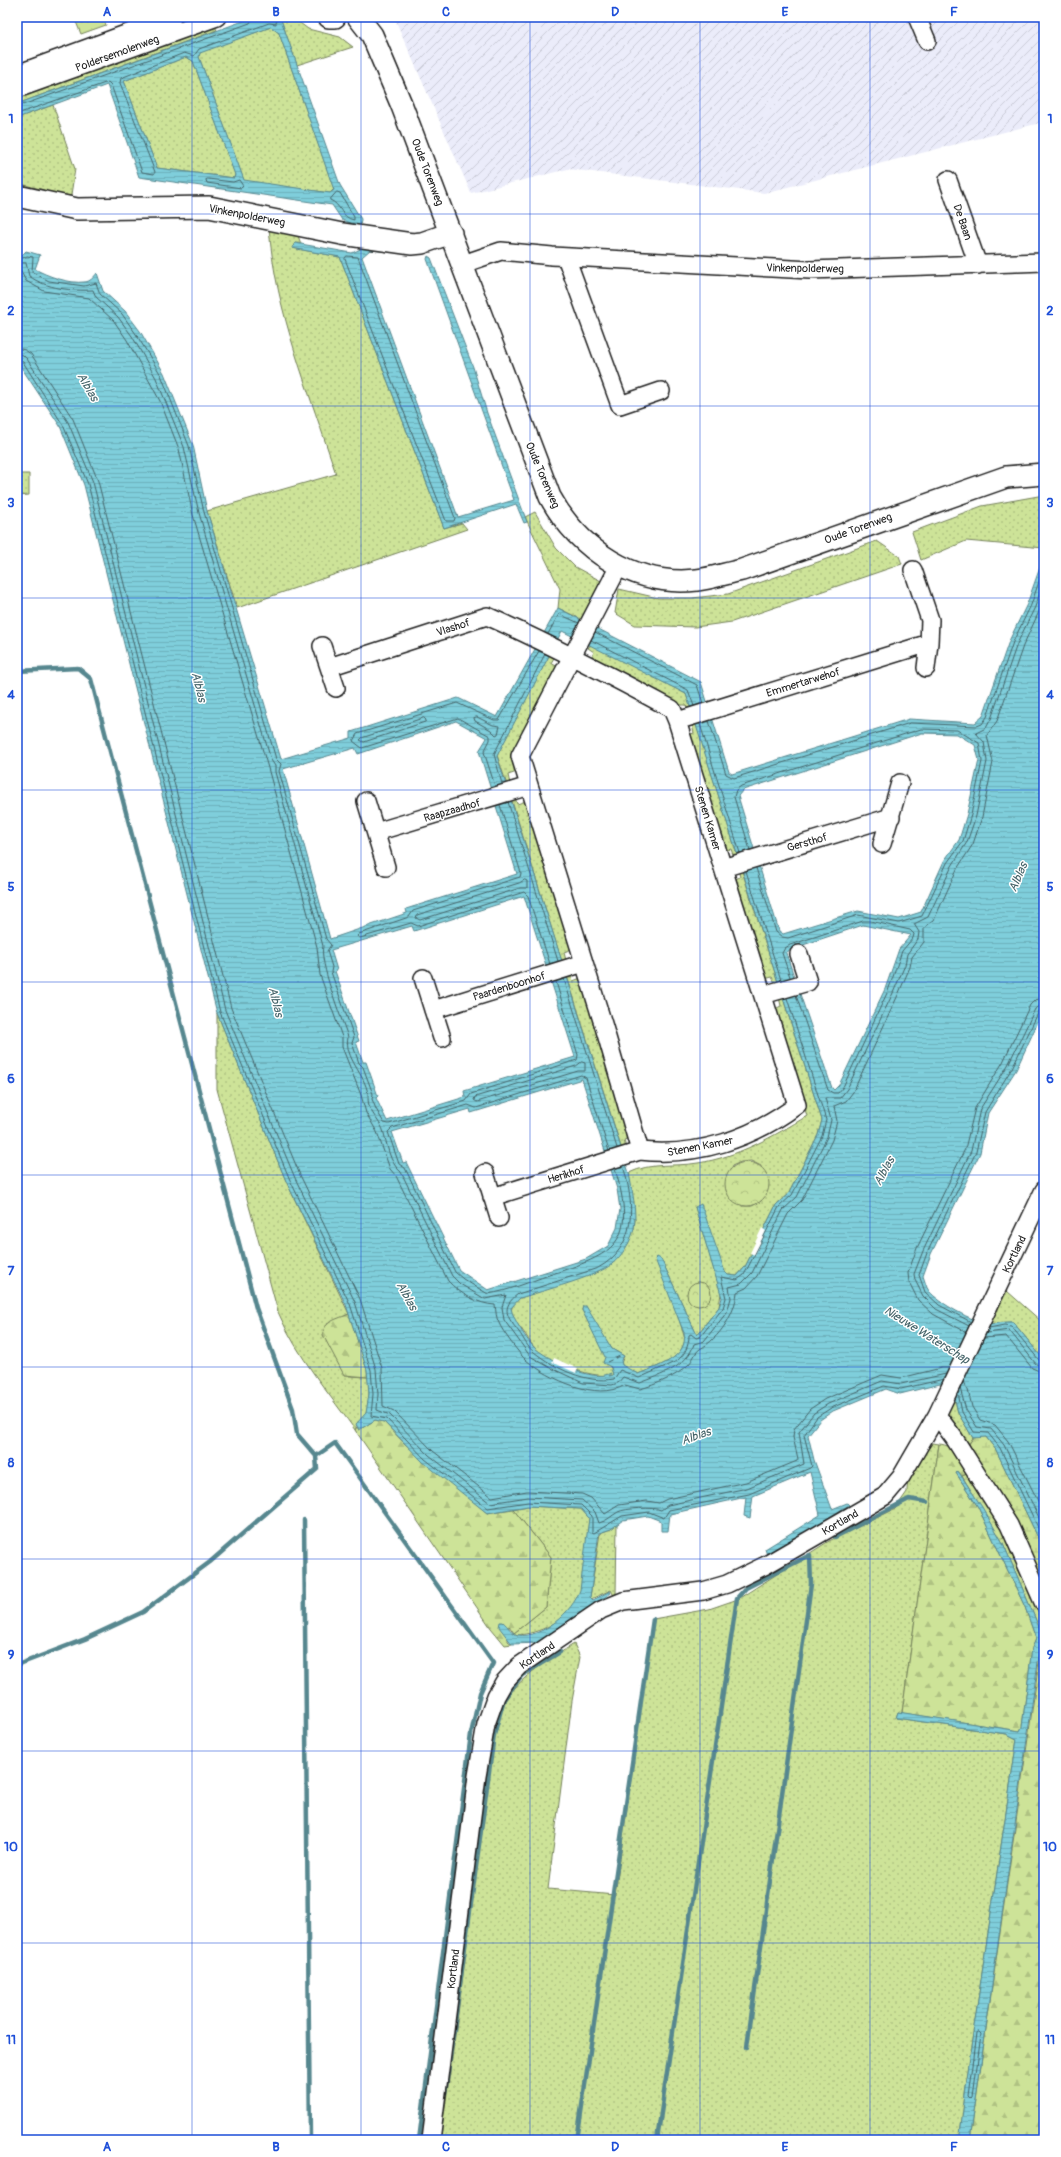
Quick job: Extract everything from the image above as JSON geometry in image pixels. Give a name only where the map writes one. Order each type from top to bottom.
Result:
[{"type":"street","name":"Poldersemolenweg","points":[[17,74],[172,17]]},
{"type":"street","name":"Poldersemolenweg","points":[[17,89],[217,17]]},
{"type":"street","points":[[329,17],[334,17]]},
{"type":"street","name":"Oude Torenweg","points":[[358,17],[372,36],[385,65],[463,264],[550,497],[559,513],[590,547],[619,566],[653,577],[679,580],[712,578],[742,570],[1006,477],[1044,474]]},
{"type":"street","points":[[917,17],[927,41]]},
{"type":"street","name":"De Baan","points":[[948,180],[975,256]]},
{"type":"street","name":"Vinkenpolderweg","points":[[17,196],[77,209],[209,207],[342,234],[412,244],[422,243],[451,233]]},
{"type":"street","name":"Vinkenpolderweg","points":[[463,264],[501,251],[566,257],[810,270],[975,256],[1044,262]]},
{"type":"street","points":[[566,257],[620,405],[661,391]]},
{"type":"street","points":[[619,566],[593,615],[570,650],[520,756],[522,789],[577,965],[640,1151]]},
{"type":"street","points":[[913,570],[930,620],[926,668]]},
{"type":"street","name":"Vlashof","points":[[329,667],[487,616],[535,637],[570,650]]},
{"type":"street","name":"Emmertarwehof","points":[[684,719],[929,643]]},
{"type":"street","points":[[322,646],[336,688]]},
{"type":"street","name":"Stenen Kamer","points":[[570,650],[672,709],[684,719],[729,866],[797,1105],[768,1125],[735,1140],[687,1151],[665,1154],[640,1151]]},
{"type":"street","points":[[882,844],[900,783]]},
{"type":"street","name":"Raapzaadhof","points":[[376,832],[522,789]]},
{"type":"street","points":[[366,801],[386,867]]},
{"type":"street","name":"Gersthof","points":[[729,866],[891,817]]},
{"type":"street","points":[[766,994],[808,982],[799,954]]},
{"type":"street","name":"Paardenboonhof","points":[[433,1010],[577,965]]},
{"type":"street","points":[[423,978],[442,1038]]},
{"type":"street","name":"Herikhof","points":[[492,1197],[640,1151]]},
{"type":"street","points":[[485,1173],[498,1218]]},
{"type":"street","name":"Kortland","points":[[431,2140],[478,1769],[486,1724],[496,1696],[504,1682],[519,1666],[601,1610],[623,1601],[703,1591],[727,1584],[766,1565],[884,1496],[901,1477],[937,1415],[944,1396],[1010,1263],[1044,1190]]},
{"type":"street","points":[[937,1415],[954,1438],[1009,1525],[1044,1604]]},
{"type":"shaded area","points":[[394,17],[1044,17],[1044,122],[764,193],[568,169],[471,193]]},
{"type":"green space","points":[[74,17],[103,17],[106,25],[81,34]]},
{"type":"green space","points":[[280,17],[292,17],[308,29],[340,37],[353,47],[297,65]]},
{"type":"green space","points":[[213,23],[217,30],[17,104],[17,96]]},
{"type":"green space","points":[[271,27],[279,33],[334,189],[330,193],[244,181],[199,57],[200,52]]},
{"type":"green space","points":[[186,57],[193,61],[235,174],[234,178],[157,168],[124,81]]},
{"type":"green space","points":[[53,105],[75,169],[70,201],[43,197],[44,190],[17,183],[17,118]]},
{"type":"green space","points":[[269,227],[297,233],[301,244],[295,243],[292,248],[340,257],[444,528],[462,523],[467,529],[237,608],[207,511],[336,474],[286,321],[278,290]]},
{"type":"green space","points":[[17,474],[29,474],[29,495],[17,496]]},
{"type":"green space","points":[[1044,495],[1044,548],[966,541],[921,560],[912,532],[982,506]]},
{"type":"green space","points":[[535,512],[556,548],[575,567],[601,581],[581,619],[558,608],[560,589],[525,517]]},
{"type":"green space","points":[[877,541],[899,556],[902,564],[732,622],[695,627],[635,625],[615,613],[619,589],[658,598],[692,598],[728,594]]},
{"type":"green space","points":[[591,644],[686,694],[692,710],[688,711],[686,705],[681,705],[591,658],[594,652],[588,648]]},
{"type":"green space","points":[[550,653],[555,656],[551,663],[558,667],[511,755],[517,772],[508,775],[510,784],[507,785],[497,755]]},
{"type":"green space","points":[[696,724],[737,854],[733,855],[731,849],[725,851],[688,735],[694,733],[692,725]]},
{"type":"green space","points":[[515,797],[517,804],[526,801],[572,949],[564,952],[566,961],[562,962],[511,798]]},
{"type":"green space","points":[[741,868],[778,982],[775,983],[772,977],[765,979],[733,880],[740,877],[738,869]]},
{"type":"green space","points":[[571,975],[573,981],[581,978],[632,1137],[624,1140],[626,1148],[622,1150],[567,976]]},
{"type":"green space","points":[[782,995],[822,1120],[818,1135],[789,1193],[776,1205],[745,1267],[737,1276],[728,1275],[725,1272],[695,1207],[721,1293],[719,1307],[697,1335],[661,1259],[685,1339],[683,1347],[679,1353],[660,1366],[638,1374],[624,1368],[621,1363],[624,1356],[612,1349],[583,1306],[582,1310],[605,1355],[613,1375],[605,1376],[585,1373],[552,1360],[533,1346],[515,1321],[511,1310],[515,1302],[520,1298],[599,1272],[628,1244],[634,1229],[635,1220],[629,1173],[646,1167],[698,1163],[727,1156],[769,1138],[807,1116],[775,1009],[781,1006],[779,997]],"holes":[[[751,1161],[761,1166],[761,1201],[752,1206],[742,1206],[732,1166],[741,1162]]]},
{"type":"green space","points":[[217,1013],[286,1181],[349,1314],[327,1324],[349,1376],[368,1377],[368,1404],[365,1416],[356,1428],[358,1434],[304,1360],[278,1312],[217,1089]]},
{"type":"green space","points":[[743,1162],[751,1162],[756,1163],[763,1168],[768,1175],[768,1193],[763,1200],[756,1205],[743,1206],[735,1203],[728,1196],[725,1188],[725,1180],[728,1172],[735,1165]]},
{"type":"green space","points":[[699,1282],[708,1285],[711,1294],[708,1303],[699,1306],[690,1303],[687,1294],[690,1285]]},
{"type":"green space","points":[[1007,1291],[1042,1322],[1044,1320],[1044,1360],[1013,1322],[990,1324]]},
{"type":"green space","points":[[349,1314],[368,1377],[344,1375],[323,1335],[328,1324]]},
{"type":"green space","points":[[954,1395],[958,1413],[973,1438],[969,1444],[945,1411]]},
{"type":"green space","points":[[375,1420],[384,1422],[405,1444],[487,1513],[513,1509],[551,1557],[546,1607],[514,1633],[509,1626],[508,1641],[512,1644],[505,1645],[491,1628],[355,1430],[357,1427],[359,1430]]},
{"type":"green space","points":[[982,1436],[986,1437],[996,1450],[1044,1550],[1044,1584],[969,1444],[973,1438]]},
{"type":"green space","points":[[933,1443],[939,1444],[902,1713],[898,1712],[896,1718],[1007,1734],[1017,1739],[972,2040],[960,2134],[962,2140],[440,2140],[451,2067],[474,1885],[489,1751],[493,1732],[505,1701],[519,1683],[527,1676],[545,1662],[574,1644],[580,1657],[572,1701],[548,1889],[615,1895],[653,1619],[709,1609],[738,1599],[829,1541],[895,1509],[907,1492],[909,1480],[916,1466]]},
{"type":"green space","points":[[939,1444],[950,1447],[954,1450],[962,1458],[971,1472],[962,1476],[958,1471],[956,1473],[978,1507],[1025,1607],[1036,1639],[1032,1648],[1022,1727],[1020,1731],[902,1713]]},
{"type":"green space","points":[[971,1472],[1022,1565],[1044,1615],[1044,1639],[1003,1543],[962,1476]]},
{"type":"green space","points":[[528,1506],[581,1509],[589,1518],[584,1573],[580,1594],[577,1601],[566,1615],[551,1625],[534,1632],[517,1635],[514,1633],[546,1607],[551,1557],[513,1509]]},
{"type":"green space","points":[[617,1524],[616,1596],[614,1596],[611,1590],[591,1599],[590,1597],[600,1533],[611,1529]]},
{"type":"green space","points":[[1040,1655],[1044,1655],[1044,2140],[970,2140]]},
{"type":"water","points":[[254,17],[280,17],[340,185],[361,219],[360,227],[342,220],[332,205],[139,177],[107,85],[17,118],[17,104]],"holes":[[[271,27],[279,33],[334,190],[330,193],[244,180],[199,57],[200,53]],[[186,57],[193,61],[235,175],[234,178],[157,168],[124,81]]]},
{"type":"water","points":[[295,243],[352,253],[365,247],[391,249],[391,252],[370,250],[362,257],[458,517],[514,500],[427,259],[428,256],[431,258],[473,367],[487,413],[527,522],[524,523],[516,504],[444,528],[340,257],[292,248]]},
{"type":"water","points":[[26,251],[40,255],[35,269],[52,277],[66,281],[86,282],[92,279],[97,273],[103,291],[125,311],[140,331],[164,373],[193,445],[207,511],[281,759],[351,738],[351,732],[458,698],[497,717],[558,608],[701,682],[729,772],[732,774],[909,719],[975,723],[983,716],[1009,641],[1027,604],[1044,556],[1044,1009],[1016,1070],[988,1113],[980,1153],[931,1254],[923,1276],[926,1286],[934,1296],[966,1316],[989,1324],[1013,1322],[1044,1360],[1044,1550],[996,1450],[986,1437],[973,1438],[958,1413],[954,1395],[944,1383],[900,1394],[886,1389],[833,1411],[820,1420],[808,1435],[814,1460],[832,1509],[847,1503],[849,1505],[767,1555],[765,1549],[820,1515],[810,1472],[753,1496],[750,1518],[744,1516],[746,1497],[670,1514],[668,1531],[661,1531],[661,1521],[648,1516],[623,1520],[611,1529],[599,1533],[590,1597],[593,1600],[610,1591],[611,1593],[540,1643],[512,1644],[499,1627],[500,1622],[503,1622],[512,1632],[518,1635],[537,1633],[564,1615],[576,1598],[580,1590],[589,1518],[581,1509],[528,1506],[487,1513],[423,1462],[384,1422],[375,1420],[359,1430],[356,1424],[366,1413],[369,1394],[367,1370],[346,1305],[286,1181],[217,1013],[84,485],[60,426],[17,361],[17,253],[22,255]],"holes":[[[562,631],[686,694],[822,1120],[818,1135],[789,1193],[776,1205],[745,1267],[737,1276],[728,1275],[725,1272],[701,1204],[695,1207],[722,1298],[719,1307],[697,1335],[661,1259],[657,1257],[655,1259],[684,1333],[684,1342],[681,1349],[676,1355],[662,1365],[638,1374],[622,1365],[621,1360],[624,1356],[612,1349],[586,1306],[583,1306],[582,1310],[605,1357],[603,1363],[611,1367],[613,1375],[609,1376],[611,1373],[603,1375],[583,1373],[562,1365],[536,1349],[521,1330],[511,1308],[520,1298],[594,1274],[612,1264],[619,1257],[631,1238],[635,1221],[634,1200],[629,1173],[497,756]],[[456,721],[487,738],[479,751],[517,874],[406,909],[407,913],[330,939],[283,769],[355,748],[358,754]],[[922,733],[957,734],[975,745],[979,760],[967,814],[959,840],[944,861],[921,912],[899,919],[858,911],[783,934],[779,931],[738,796],[743,790]],[[524,896],[575,1057],[464,1091],[465,1097],[387,1121],[376,1098],[378,1096],[366,1062],[363,1062],[356,1042],[359,1041],[335,971],[337,970],[331,950],[412,926],[414,931]],[[863,925],[911,935],[899,949],[885,989],[839,1085],[834,1090],[832,1088],[786,953],[791,949]],[[582,1079],[617,1189],[620,1209],[617,1228],[608,1246],[586,1259],[488,1290],[459,1270],[406,1162],[403,1163],[392,1132],[470,1109],[471,1113]]]},
{"type":"water","points":[[958,1471],[982,1507],[1003,1543],[1044,1639],[1044,1655],[1040,1655],[1038,1662],[970,2140],[962,2140],[960,2134],[972,2040],[1017,1739],[1007,1734],[896,1718],[898,1712],[1020,1731],[1022,1727],[1032,1648],[1036,1639],[1025,1607],[978,1507],[956,1473]]},
{"type":"pier","points":[[762,1228],[766,1231],[755,1255],[750,1253]]},
{"type":"pier","points":[[554,1358],[578,1369],[576,1373],[552,1362]]},
{"type":"waterway","points":[[17,671],[78,668],[91,679],[256,1308],[293,1409],[297,1434],[316,1456],[317,1469],[210,1562],[143,1612],[85,1639],[17,1665]]},
{"type":"waterway","points":[[316,1456],[335,1443],[493,1663],[480,1693],[471,1734],[419,2140]]},
{"type":"waterway","points":[[835,1537],[909,1499],[927,1502]]},
{"type":"waterway","points":[[304,1520],[310,2140]]},
{"type":"waterway","points":[[657,2140],[737,1598],[746,1588],[810,1555],[811,1584],[747,2047]]},
{"type":"waterway","points":[[577,2140],[653,1619]]},
{"type":"waterway","points":[[445,2093],[494,1735],[504,1699],[522,1675],[560,1652]]},
{"type":"ferry route","points":[[607,1362],[620,1356]]},
{"type":"water label","name":"Alblas","points":[[88,387]]},
{"type":"water label","name":"Alblas","points":[[199,687]]},
{"type":"water label","name":"Alblas","points":[[1018,877]]},
{"type":"water label","name":"Alblas","points":[[276,1002]]},
{"type":"water label","name":"Alblas","points":[[884,1171]]},
{"type":"water label","name":"Alblas","points":[[407,1296]]},
{"type":"water label","name":"Nieuwe Waterschap","points":[[927,1335]]},
{"type":"water label","name":"Alblas","points":[[696,1436]]}]
